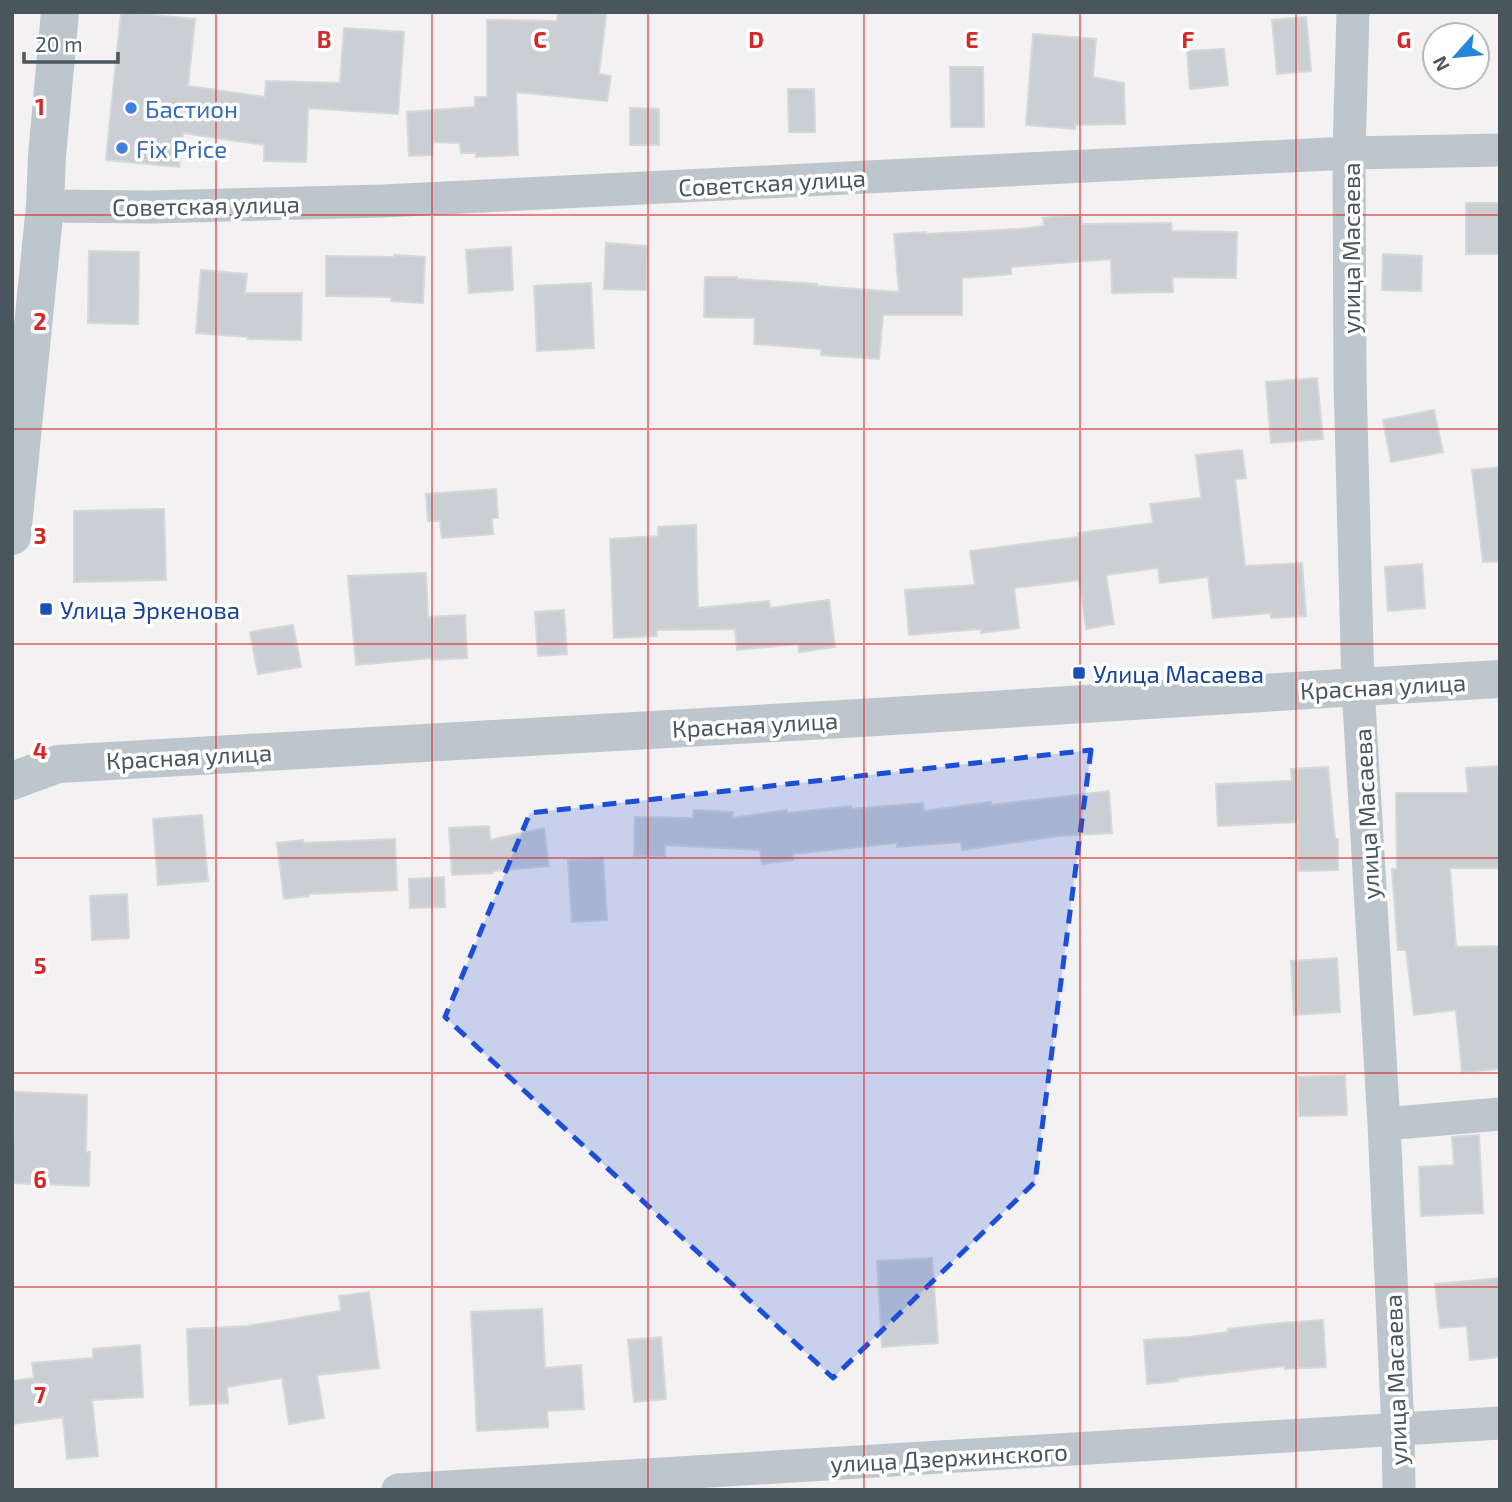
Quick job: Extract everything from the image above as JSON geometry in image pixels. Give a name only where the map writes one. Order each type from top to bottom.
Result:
[{"type":"street","points":[[12,536],[15,471],[45,206],[60,12]]},
{"type":"street","name":"улица Масаева","points":[[1353,12],[1349,153],[1350,380],[1358,687],[1384,1124],[1399,1490]]},
{"type":"street","name":"Советская улица","points":[[45,206],[152,207],[397,201],[1349,153],[1500,150]]},
{"type":"street","name":"Красная улица","points":[[12,780],[58,764],[70,763],[1500,679]]},
{"type":"street","points":[[1384,1124],[1500,1114]]},
{"type":"street","name":"улица Дзержинского","points":[[398,1490],[1500,1423]]},
{"type":"highlighted area","points":[[1091,750],[1035,1182],[833,1378],[445,1017],[530,813]]},
{"type":"building","points":[[121,12],[195,19],[188,86],[265,97],[266,81],[340,83],[344,28],[404,32],[398,114],[308,108],[306,162],[264,161],[264,145],[183,133],[179,167],[106,160]]},
{"type":"building","points":[[558,12],[606,15],[599,74],[611,76],[607,101],[516,92],[518,155],[476,157],[476,153],[461,153],[460,143],[433,142],[432,155],[409,156],[407,112],[475,107],[475,97],[487,97],[487,20],[557,21]]},
{"type":"building","points":[[1306,17],[1311,71],[1277,74],[1272,20]]},
{"type":"building","points":[[1033,34],[1096,39],[1093,77],[1124,83],[1125,124],[1075,125],[1075,129],[1026,125]]},
{"type":"building","points":[[1224,49],[1228,85],[1190,89],[1187,51]]},
{"type":"building","points":[[950,67],[983,67],[984,127],[951,127]]},
{"type":"building","points":[[788,89],[814,89],[815,132],[789,132]]},
{"type":"building","points":[[630,108],[659,109],[659,145],[630,145]]},
{"type":"building","points":[[1466,203],[1500,203],[1500,254],[1466,254]]},
{"type":"building","points":[[1081,215],[1082,224],[1171,223],[1172,231],[1237,232],[1236,278],[1172,277],[1173,292],[1112,293],[1111,259],[1011,267],[1011,274],[962,278],[962,315],[883,315],[879,359],[821,355],[821,349],[754,344],[755,318],[704,317],[705,277],[737,277],[899,292],[894,234],[1018,229],[1044,226],[1043,218]]},
{"type":"building","points":[[606,243],[647,246],[646,290],[604,289]]},
{"type":"building","points":[[511,247],[513,290],[469,293],[466,250]]},
{"type":"building","points":[[89,251],[139,252],[138,324],[88,323]]},
{"type":"building","points":[[1383,254],[1422,256],[1421,291],[1382,290]]},
{"type":"building","points":[[326,256],[425,257],[423,303],[391,301],[391,297],[326,296]]},
{"type":"building","points":[[201,270],[247,274],[245,293],[302,293],[301,340],[248,339],[196,333]]},
{"type":"building","points":[[591,283],[594,348],[537,351],[534,286]]},
{"type":"building","points":[[1317,378],[1323,439],[1271,443],[1266,382]]},
{"type":"building","points":[[1434,410],[1443,452],[1391,462],[1383,420]]},
{"type":"building","points":[[1242,450],[1246,478],[1235,479],[1245,566],[1302,563],[1306,616],[1271,618],[1271,613],[1213,618],[1208,577],[1160,583],[1158,568],[1106,575],[1114,624],[1086,629],[1079,580],[1014,588],[1019,628],[981,633],[981,629],[909,635],[905,590],[975,585],[970,551],[1079,537],[1078,533],[1153,523],[1150,504],[1201,498],[1196,455]]},
{"type":"building","points":[[1500,467],[1500,561],[1483,562],[1472,470]]},
{"type":"building","points":[[496,489],[498,518],[492,518],[493,534],[442,538],[440,521],[428,521],[426,494]]},
{"type":"building","points":[[164,509],[166,580],[74,582],[74,511]]},
{"type":"building","points":[[696,525],[698,608],[769,601],[770,608],[829,600],[835,647],[799,652],[798,644],[737,650],[735,629],[656,630],[657,636],[614,638],[610,539],[658,536],[658,527]]},
{"type":"building","points":[[1422,564],[1425,608],[1388,611],[1385,567]]},
{"type":"building","points":[[426,573],[428,617],[465,615],[467,658],[432,658],[356,665],[348,576]]},
{"type":"building","points":[[564,610],[567,654],[538,656],[535,612]]},
{"type":"building","points":[[293,625],[301,667],[258,674],[250,632]]},
{"type":"building","points":[[1498,766],[1500,868],[1450,868],[1456,947],[1500,946],[1500,1069],[1462,1072],[1456,1010],[1414,1015],[1406,950],[1398,950],[1392,869],[1397,869],[1396,793],[1468,793],[1466,768]]},
{"type":"building","points":[[1328,767],[1335,839],[1338,839],[1338,870],[1298,871],[1297,822],[1218,826],[1216,784],[1292,781],[1291,769]]},
{"type":"building","points":[[1109,791],[1112,833],[1058,836],[962,850],[961,842],[897,847],[897,843],[793,854],[793,860],[762,864],[760,850],[665,845],[665,857],[634,856],[635,817],[693,818],[694,810],[733,812],[732,818],[787,810],[787,813],[851,806],[851,809],[923,803],[924,811]]},
{"type":"building","points":[[202,815],[208,881],[158,885],[153,819]]},
{"type":"building","points":[[489,826],[490,840],[544,828],[549,866],[452,875],[449,828]]},
{"type":"building","points":[[395,839],[397,890],[309,894],[284,899],[277,843],[303,840],[303,843]]},
{"type":"building","points":[[603,858],[607,920],[572,922],[568,860]]},
{"type":"building","points":[[444,877],[445,907],[410,908],[409,879]]},
{"type":"building","points":[[127,894],[129,938],[92,940],[90,896]]},
{"type":"building","points":[[1337,958],[1340,1012],[1294,1015],[1291,961]]},
{"type":"building","points":[[1345,1075],[1347,1115],[1299,1116],[1298,1077]]},
{"type":"building","points":[[15,1092],[87,1095],[86,1152],[90,1152],[89,1186],[12,1183]]},
{"type":"building","points":[[1479,1135],[1483,1213],[1421,1216],[1419,1167],[1454,1165],[1452,1137]]},
{"type":"building","points":[[932,1258],[938,1343],[882,1347],[877,1261]]},
{"type":"building","points":[[1500,1278],[1500,1357],[1470,1360],[1467,1326],[1440,1328],[1435,1284]]},
{"type":"building","points":[[369,1292],[379,1368],[317,1375],[324,1418],[289,1424],[282,1378],[227,1387],[228,1403],[190,1405],[187,1329],[248,1326],[341,1311],[339,1296]]},
{"type":"building","points":[[542,1309],[545,1368],[581,1365],[584,1409],[547,1411],[548,1427],[477,1431],[471,1312]]},
{"type":"building","points":[[1323,1320],[1326,1367],[1285,1369],[1285,1366],[1147,1384],[1144,1340]]},
{"type":"building","points":[[661,1337],[666,1399],[634,1402],[628,1340]]},
{"type":"building","points":[[140,1345],[143,1397],[92,1400],[98,1456],[67,1459],[63,1417],[12,1424],[12,1381],[34,1378],[32,1363],[93,1358],[93,1349]]},
{"type":"place","name":"Бастион","points":[[131,108]]},
{"type":"place","name":"Fix Price","points":[[122,148]]},
{"type":"place","name":"Улица Эркенова","points":[[46,609]]},
{"type":"place","name":"Улица Масаева","points":[[1079,673]]}]
